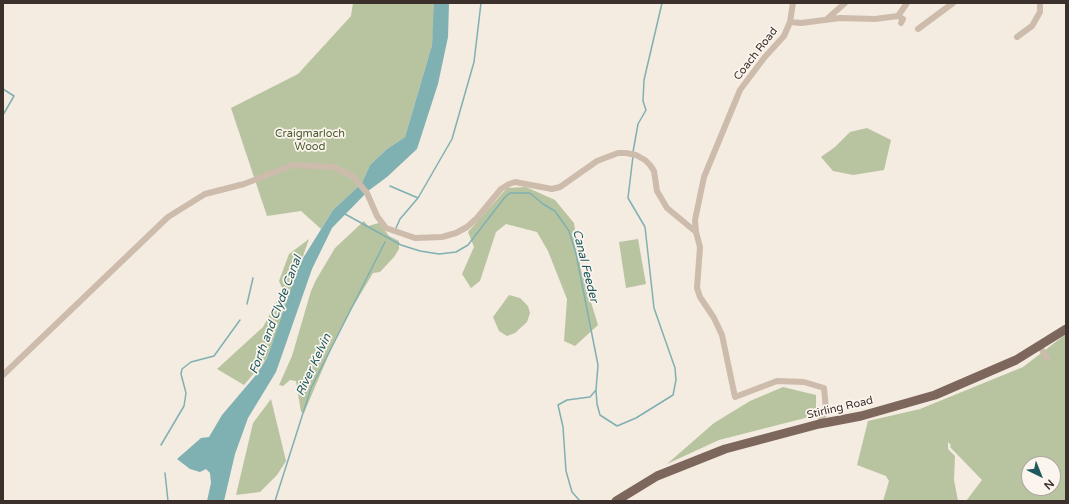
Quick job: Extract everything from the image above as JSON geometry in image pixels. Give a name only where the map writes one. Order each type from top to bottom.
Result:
[{"type":"main road","name":"Stirling Road","points":[[616,501],[657,476],[725,449],[819,424],[935,396],[1016,360],[1040,347],[1066,329]]},
{"type":"street","name":"Coach Road","points":[[793,3],[790,22],[784,36],[764,58],[740,90],[702,184],[696,220],[696,232],[700,247],[698,292],[722,335],[735,397],[777,381],[804,382],[824,388],[826,410]]},
{"type":"street","points":[[827,19],[846,3]]},
{"type":"street","points":[[898,16],[907,3]]},
{"type":"street","points":[[918,29],[953,3]]},
{"type":"street","points":[[1017,36],[1032,26],[1040,12],[1040,3]]},
{"type":"street","points":[[790,22],[801,23],[827,19],[875,19],[898,16],[903,19],[901,23]]},
{"type":"street","points":[[3,375],[168,217],[205,194],[244,184],[293,165],[334,167],[352,176],[367,193],[377,216],[386,228],[415,238],[442,237],[456,234],[477,218],[501,189],[509,184],[515,182],[552,189],[573,180],[597,161],[618,153],[634,154],[645,160],[654,171],[657,191],[667,208],[696,232]]},
{"type":"street","points":[[1040,347],[1047,358]]},
{"type":"street","points":[[819,424],[826,410],[838,420]]},
{"type":"green space","name":"Craigmarloch Wood","points":[[353,3],[435,3],[432,45],[405,137],[387,149],[370,165],[362,183],[333,210],[321,229],[301,211],[267,216],[231,108],[298,74],[351,16]]},
{"type":"green space","points":[[867,128],[891,140],[884,170],[853,175],[833,171],[821,157],[835,147],[850,132]]},
{"type":"green space","points":[[526,187],[555,200],[574,223],[581,270],[598,325],[575,346],[564,341],[567,299],[548,251],[537,232],[506,224],[496,232],[480,281],[471,288],[462,274],[474,247],[468,232],[507,188]]},
{"type":"green space","points":[[364,221],[368,226],[379,223],[389,236],[399,241],[399,249],[394,257],[380,272],[373,273],[348,315],[332,347],[304,413],[301,412],[296,381],[290,380],[283,386],[279,385],[292,356],[311,291],[316,280],[335,248]]},
{"type":"green space","points":[[309,239],[267,358],[244,385],[217,369],[263,327],[283,290],[279,281],[289,254]]},
{"type":"green space","points":[[638,239],[646,284],[626,288],[619,242]]},
{"type":"green space","points":[[509,295],[520,298],[528,306],[530,313],[527,322],[515,333],[507,336],[499,331],[493,317]]},
{"type":"green space","points":[[1066,334],[1066,501],[966,501],[982,480],[950,447],[951,445],[948,442],[948,449],[955,456],[954,480],[958,501],[883,501],[889,481],[886,476],[857,465],[868,421],[920,409],[1023,367]]},
{"type":"green space","points":[[783,387],[816,395],[816,410],[809,417],[719,440],[667,464],[714,423],[750,401]]},
{"type":"green space","points":[[271,399],[286,461],[277,475],[260,492],[236,495],[253,423]]},
{"type":"water","points":[[434,3],[449,3],[448,37],[438,84],[417,149],[387,177],[368,191],[332,228],[312,269],[276,372],[248,418],[235,454],[224,501],[207,501],[211,483],[210,473],[206,469],[200,472],[190,469],[177,459],[201,438],[209,437],[222,415],[256,375],[267,358],[300,263],[333,210],[362,183],[370,165],[387,149],[405,137],[432,45]]},
{"type":"waterway","name":"River Kelvin","points":[[396,228],[400,219],[418,198],[452,139],[474,62],[481,3]]},
{"type":"waterway","points":[[633,152],[638,124],[646,110],[643,101],[644,80],[662,3]]},
{"type":"waterway","points":[[3,89],[14,96],[3,115]]},
{"type":"waterway","points":[[580,501],[572,492],[566,471],[563,427],[558,405],[567,400],[590,397],[596,390],[597,404],[600,415],[617,426],[636,418],[673,395],[676,380],[675,368],[654,308],[645,227],[628,198],[633,156]]},
{"type":"waterway","points":[[390,186],[418,198]]},
{"type":"waterway","name":"Canal Feeder","points":[[345,214],[401,245],[420,251],[439,254],[456,252],[468,245],[505,197],[510,193],[530,193],[543,204],[555,211],[569,231],[576,254],[598,365],[596,390]]},
{"type":"waterway","name":"River Kelvin","points":[[275,501],[311,388],[385,242]]},
{"type":"waterway","points":[[247,304],[253,278]]},
{"type":"waterway","points":[[161,445],[184,406],[186,393],[181,374],[182,369],[191,362],[214,356],[240,320]]},
{"type":"waterway","points":[[165,473],[168,501]]},
{"type":"water label","name":"Forth and Clyde Canal","points":[[276,315]]}]
